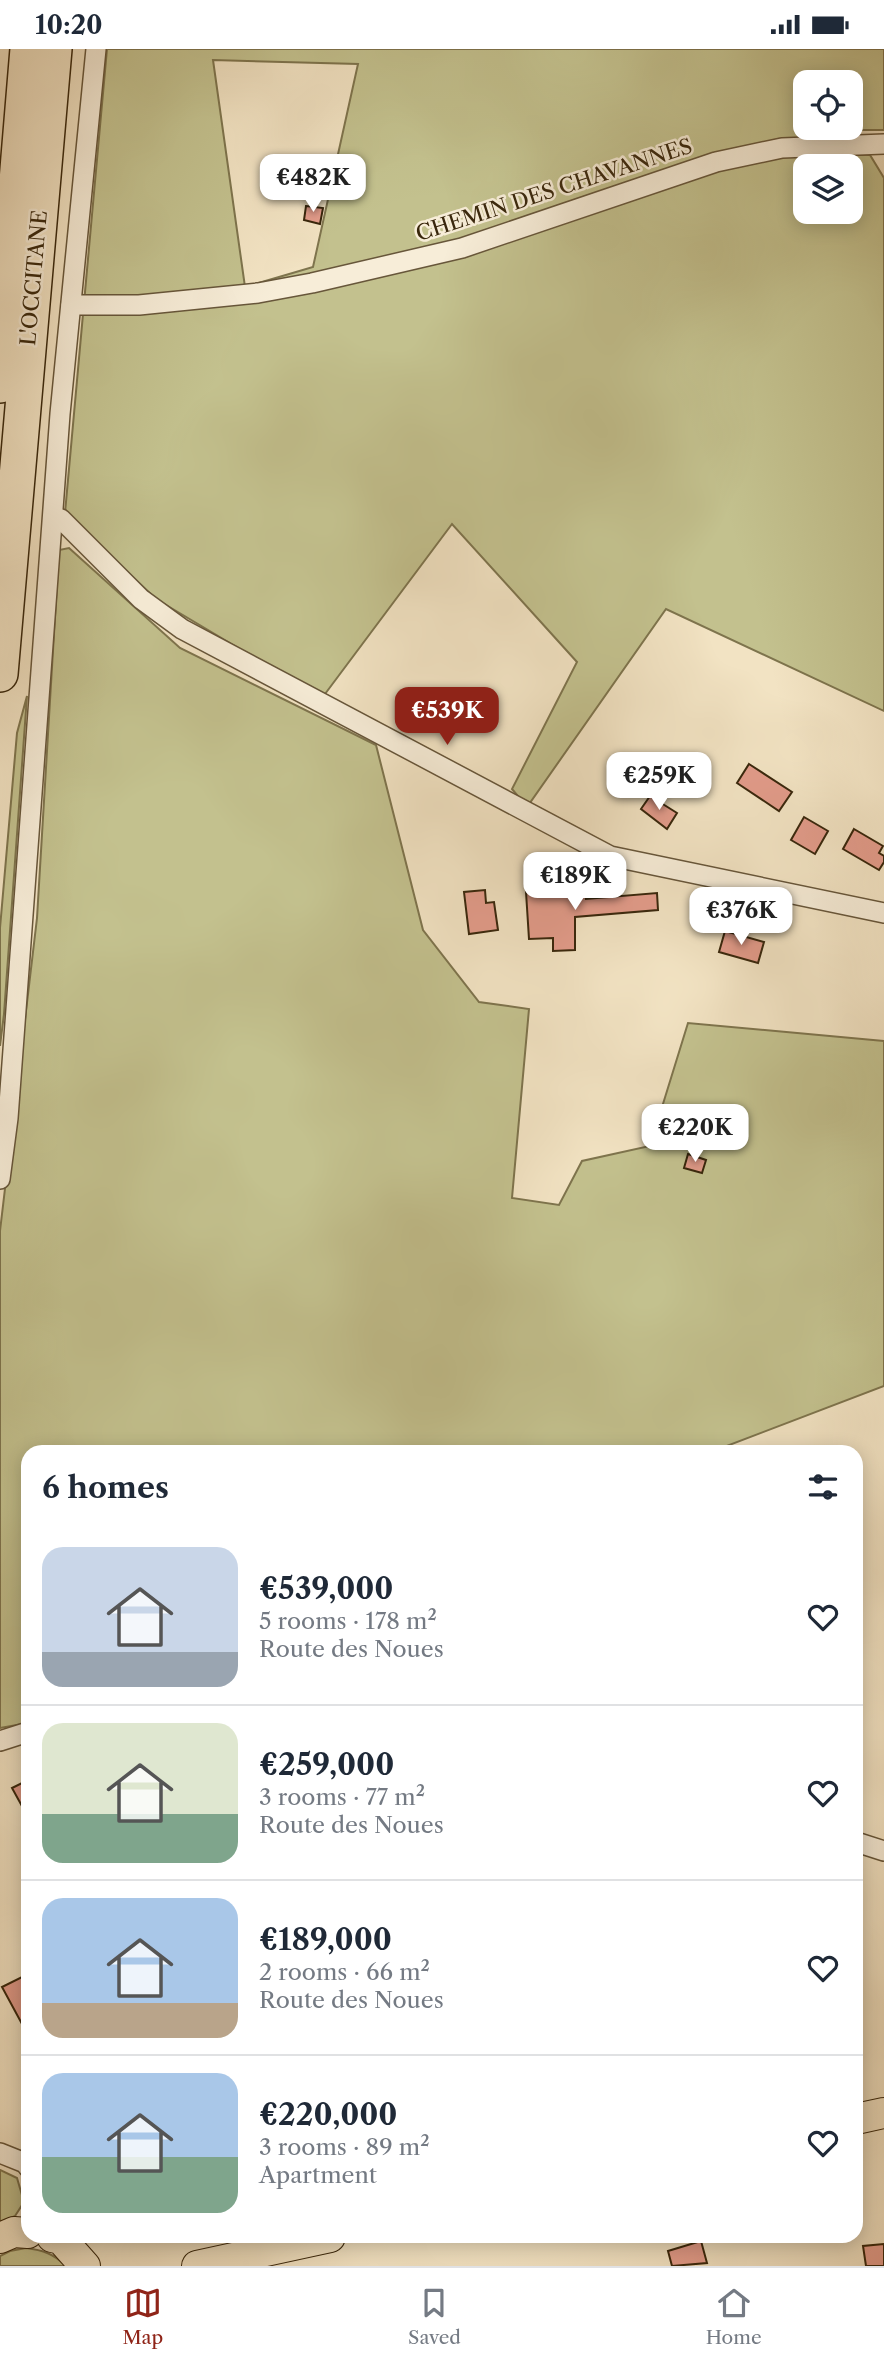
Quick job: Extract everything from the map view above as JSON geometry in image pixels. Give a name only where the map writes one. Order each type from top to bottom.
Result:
[{"type":"highway","name":"L'OCCITANE","points":[[0,385],[28,49]]},
{"type":"highway","name":"L'OCCITANE","points":[[0,674],[54,49]]},
{"type":"main road","points":[[863,2118],[884,2113]]},
{"type":"main road","points":[[0,2238],[14,2232],[21,2232]]},
{"type":"main road","points":[[66,2243],[90,2264]]},
{"type":"main road","points":[[197,2266],[302,2243]]},
{"type":"street","points":[[0,1179],[10,1090],[60,414],[96,49]]},
{"type":"street","name":"CHEMIN DES CHAVANNES","points":[[71,305],[139,305],[258,293],[312,283],[462,248],[716,162],[782,148],[884,144]]},
{"type":"street","points":[[54,518],[61,519],[141,600],[182,629],[610,856],[884,913]]},
{"type":"street","points":[[0,1741],[21,1734]]},
{"type":"street","points":[[863,1844],[884,1851]]},
{"type":"street","points":[[0,2153],[21,2162]]},
{"type":"shaded area","points":[[107,49],[884,49],[884,130],[863,130],[863,70],[793,70],[793,140],[846,140],[841,153],[856,154],[793,154],[793,224],[863,224],[863,155],[870,155],[884,178],[884,711],[666,609],[527,807],[512,789],[577,662],[452,524],[322,698],[156,599],[65,513]],"holes":[[[213,60],[358,64],[313,267],[245,287]]]},
{"type":"shaded area","points":[[69,548],[180,648],[376,745],[423,930],[479,1002],[529,1009],[512,1198],[559,1205],[582,1161],[650,1146],[688,1023],[884,1041],[884,1386],[729,1445],[21,1445],[21,1724],[0,1728],[0,1231],[37,918],[59,550]]},
{"type":"shaded area","points":[[27,696],[0,1046],[0,928],[17,733]]},
{"type":"shaded area","points":[[0,2170],[17,2178],[21,2207],[15,2216],[0,2223]]},
{"type":"shaded area","points":[[26,2248],[48,2253],[66,2266],[0,2266],[0,2256]]},
{"type":"building","points":[[306,206],[323,208],[320,224],[304,220]]},
{"type":"building","points":[[749,764],[792,792],[779,811],[737,783]]},
{"type":"building","points":[[650,796],[677,813],[667,829],[641,809]]},
{"type":"building","points":[[804,817],[828,831],[815,854],[791,840]]},
{"type":"building","points":[[854,829],[883,846],[879,853],[884,856],[884,862],[879,870],[843,849]]},
{"type":"building","points":[[585,885],[586,899],[657,893],[658,910],[575,917],[575,950],[553,951],[553,938],[529,939],[526,892]]},
{"type":"building","points":[[485,890],[486,903],[494,902],[498,930],[469,934],[464,892]]},
{"type":"building","points":[[725,931],[764,942],[758,963],[719,952]]},
{"type":"building","points":[[688,1154],[706,1160],[702,1173],[684,1168]]},
{"type":"building","points":[[21,1784],[21,1804],[12,1788]]},
{"type":"building","points":[[21,1978],[21,2022],[2,1987]]},
{"type":"building","points":[[702,2243],[707,2263],[672,2266],[668,2251]]},
{"type":"building","points":[[884,2244],[884,2266],[866,2266],[863,2246]]}]
